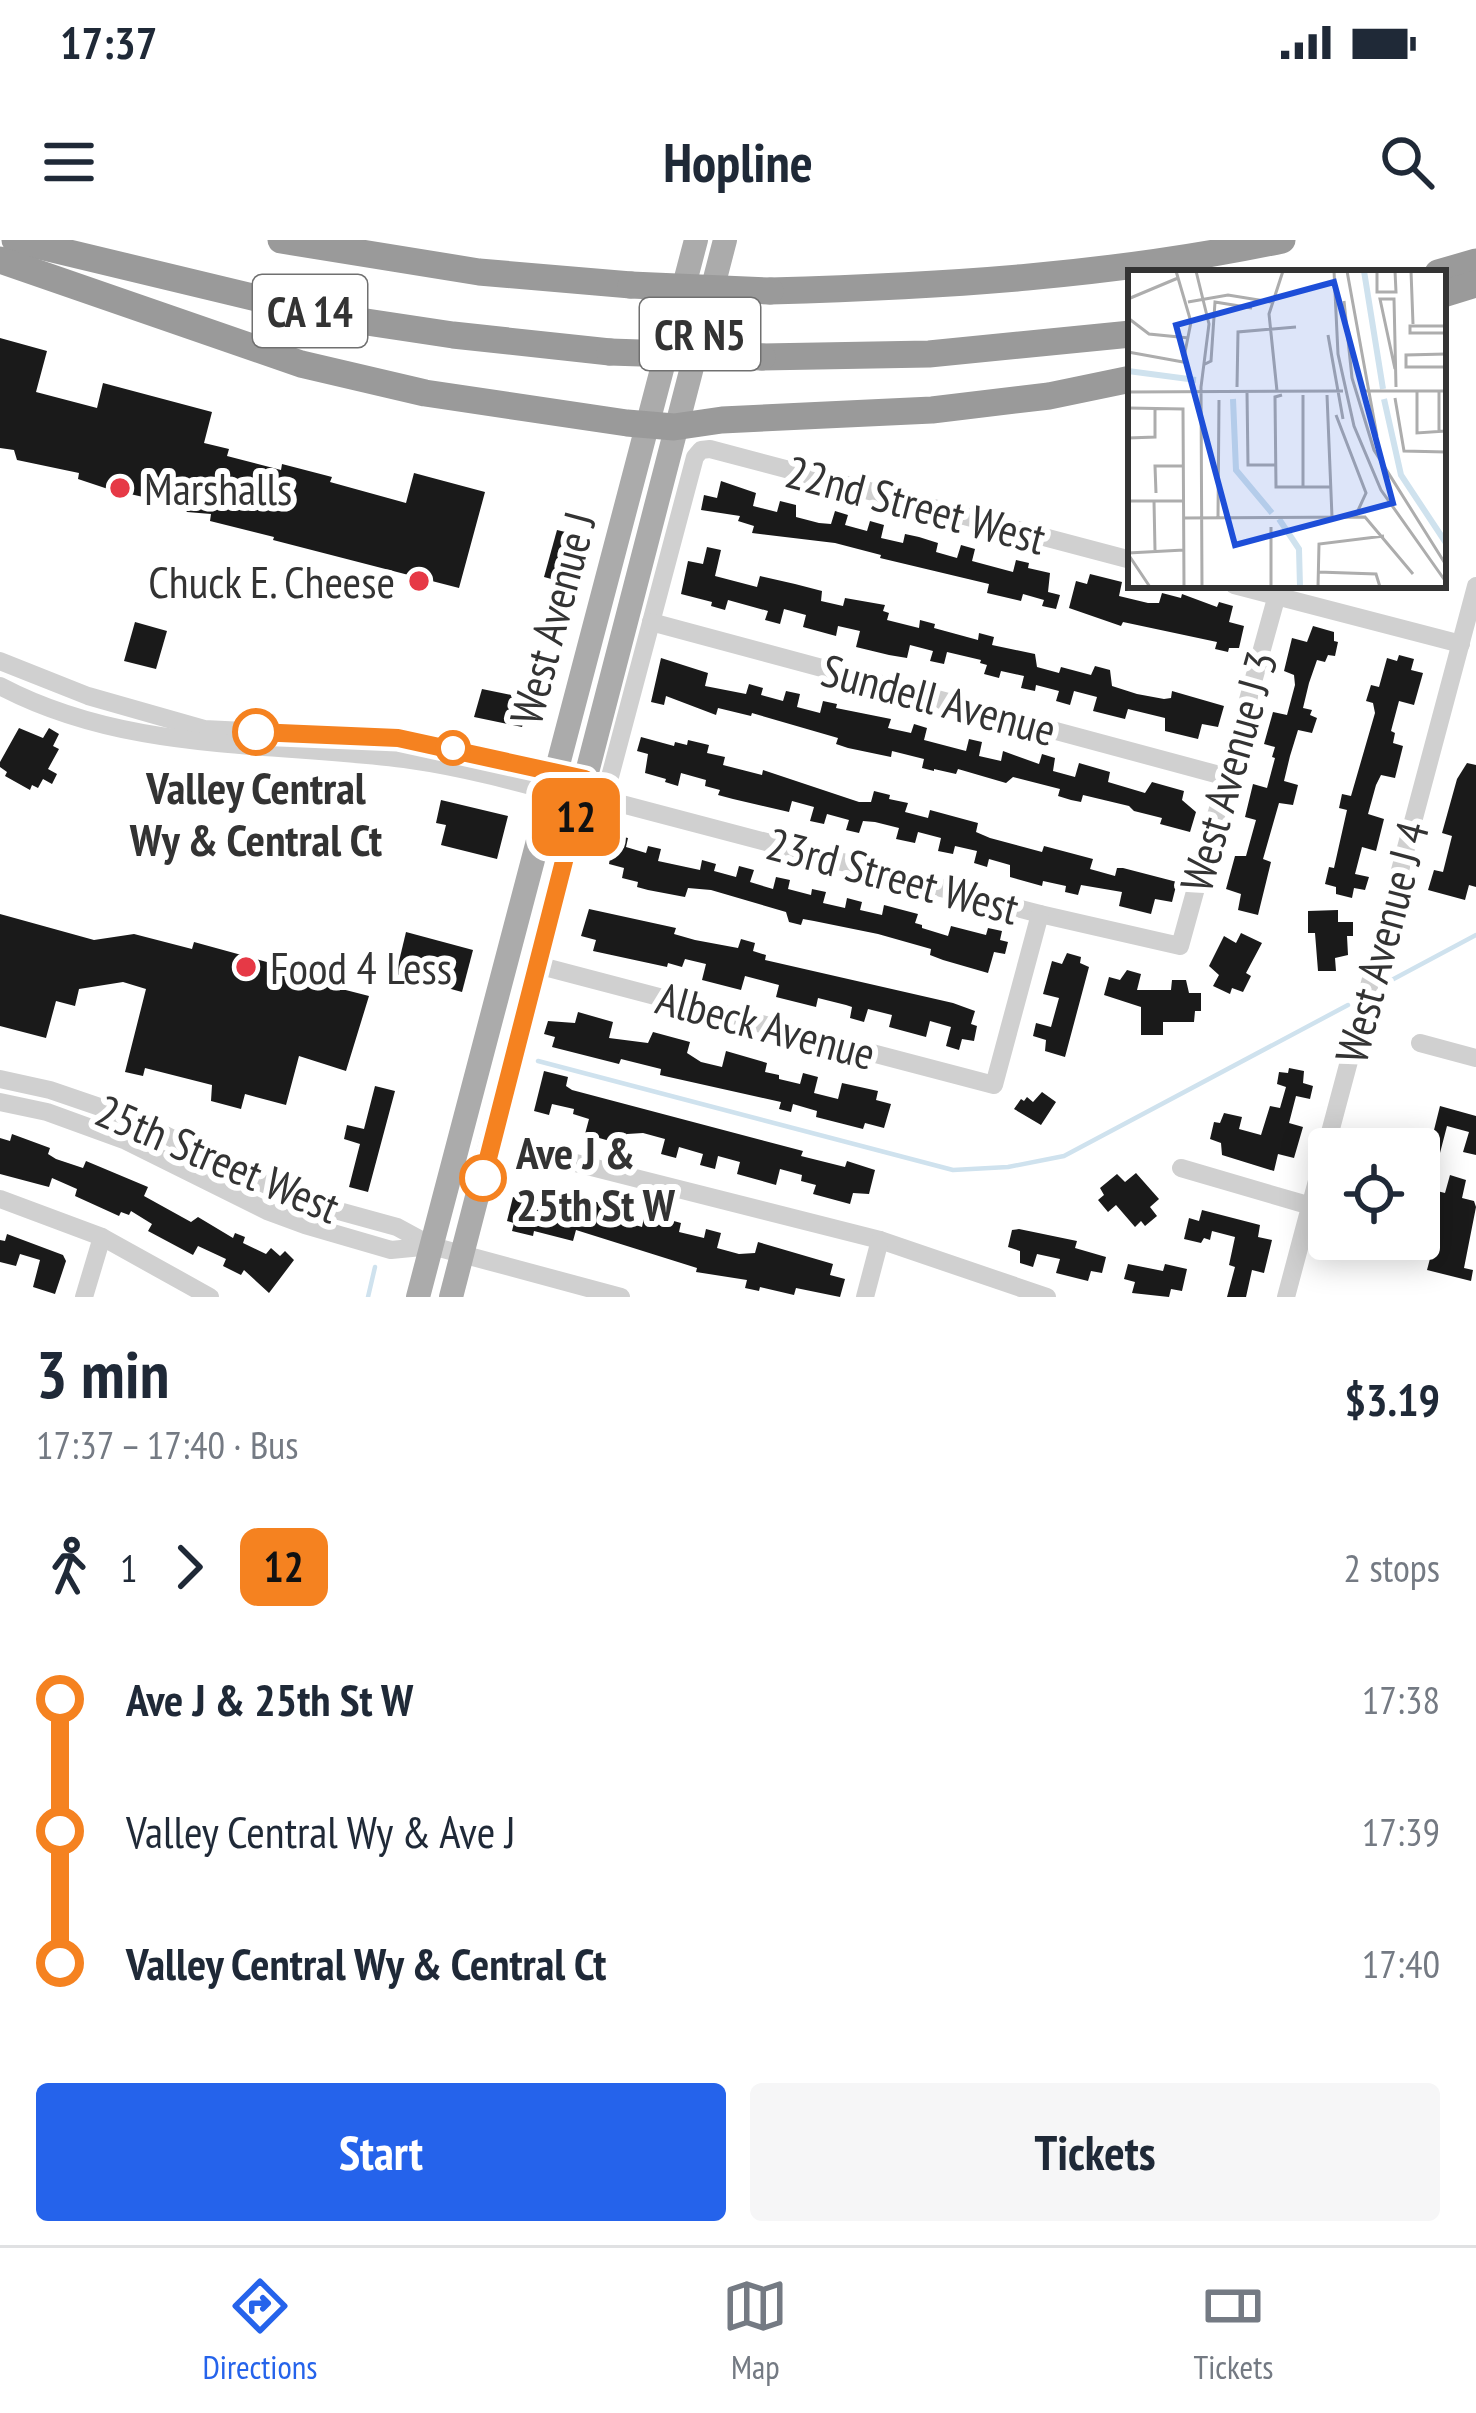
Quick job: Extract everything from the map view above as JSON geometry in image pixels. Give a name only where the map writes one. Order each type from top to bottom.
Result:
[{"type":"highway","name":"CA 14","points":[[15,240],[340,318],[610,352],[762,357],[929,354],[1128,334]]},
{"type":"highway","name":"CA 14","points":[[281,240],[478,272],[770,291],[958,286],[1070,275],[1282,240]]},
{"type":"highway","points":[[0,260],[301,364],[424,393],[660,426],[932,410],[1049,396],[1128,380]]},
{"type":"highway","points":[[1446,271],[1476,262]]},
{"type":"highway","points":[[1446,293],[1476,284]]},
{"type":"main road","name":"West Avenue J","points":[[451,1297],[582,789],[696,240]]},
{"type":"main road","name":"West Avenue J","points":[[418,1297],[553,782],[660,426],[725,240]]},
{"type":"street","name":"22nd Street West","points":[[651,622],[695,457],[710,449],[1128,559]]},
{"type":"street","name":"West Avenue J 4","points":[[1331,1128],[1476,586]]},
{"type":"street","points":[[1247,588],[1461,644]]},
{"type":"street","name":"West Avenue J 3","points":[[1180,946],[1277,595]]},
{"type":"street","name":"Sundell Avenue","points":[[651,622],[1227,777]]},
{"type":"street","name":"23rd Street West","points":[[651,622],[607,788],[614,802],[1180,946]]},
{"type":"street","points":[[553,782],[412,760],[171,740],[2,693],[5,666],[129,710],[204,729],[398,738],[582,789]]},
{"type":"street","name":"Albeck Avenue","points":[[537,965],[994,1085],[1040,914]]},
{"type":"street","points":[[1420,1043],[1476,1058]]},
{"type":"street","name":"25th Street West","points":[[0,1079],[50,1090],[128,1118],[269,1189],[397,1227],[432,1246],[621,1297]]},
{"type":"street","name":"25th Street West","points":[[0,1102],[46,1112],[124,1140],[304,1225],[391,1250],[432,1246]]},
{"type":"street","points":[[544,1155],[880,1240],[1047,1297]]},
{"type":"street","points":[[1180,1168],[1308,1205]]},
{"type":"street","points":[[0,1199],[102,1237],[210,1297]]},
{"type":"street","name":"West Avenue J 4","points":[[1286,1297],[1308,1214]]},
{"type":"street","points":[[84,1297],[102,1237]]},
{"type":"street","points":[[865,1297],[880,1240]]},
{"type":"building","points":[[0,338],[47,351],[36,392],[97,408],[103,383],[212,412],[204,443],[229,449],[227,456],[332,477],[330,482],[406,503],[414,473],[485,492],[459,588],[273,540],[210,521],[211,514],[187,512],[183,506],[78,479],[79,473],[17,460],[14,450],[0,448]]},
{"type":"building","points":[[721,481],[756,493],[753,506],[777,512],[780,501],[796,505],[796,517],[831,524],[835,511],[848,515],[845,525],[867,531],[870,521],[884,525],[881,538],[903,543],[905,534],[919,537],[938,543],[936,552],[957,558],[961,545],[975,549],[972,561],[1013,572],[1016,560],[1029,563],[1028,568],[1050,573],[1048,592],[1060,595],[1056,609],[1042,606],[1044,600],[1023,594],[1021,601],[987,593],[989,584],[835,543],[752,533],[754,526],[738,521],[740,516],[701,510],[704,495],[717,498]]},
{"type":"building","points":[[557,530],[578,535],[566,583],[544,577]]},
{"type":"building","points":[[707,547],[721,550],[715,576],[757,587],[760,576],[795,584],[822,591],[821,601],[843,606],[845,598],[885,605],[887,620],[919,628],[920,620],[978,640],[979,633],[994,637],[992,645],[1035,654],[1037,667],[1059,673],[1061,667],[1091,675],[1095,666],[1110,670],[1112,686],[1137,694],[1164,699],[1171,698],[1172,691],[1224,706],[1218,727],[1202,724],[1198,739],[1165,731],[1165,718],[1128,709],[1125,719],[1093,711],[1097,697],[1074,691],[1070,705],[1056,701],[1059,691],[1036,685],[1035,691],[1021,688],[1024,676],[1001,671],[999,678],[984,674],[987,665],[981,660],[947,652],[944,664],[930,661],[933,651],[910,645],[907,658],[889,655],[856,647],[860,631],[838,626],[836,636],[803,627],[806,615],[784,609],[780,624],[765,620],[768,611],[728,600],[725,610],[711,606],[712,602],[681,594],[688,561],[703,564]]},
{"type":"building","points":[[1090,574],[1122,582],[1119,596],[1148,603],[1159,603],[1162,593],[1181,598],[1182,594],[1217,607],[1219,602],[1233,606],[1229,622],[1244,626],[1239,648],[1215,649],[1217,642],[1123,622],[1121,626],[1069,608],[1076,581],[1087,584]]},
{"type":"building","points":[[135,622],[167,631],[156,669],[124,661]]},
{"type":"building","points":[[1313,626],[1334,632],[1338,642],[1335,656],[1328,655],[1325,662],[1317,660],[1309,683],[1303,708],[1312,710],[1310,715],[1317,718],[1312,733],[1298,730],[1290,756],[1284,781],[1298,785],[1293,805],[1279,803],[1263,859],[1271,862],[1258,915],[1238,910],[1241,894],[1226,889],[1235,856],[1246,856],[1256,820],[1245,817],[1253,784],[1267,788],[1275,758],[1275,747],[1264,744],[1273,712],[1287,715],[1295,685],[1294,675],[1284,671],[1292,638],[1307,642]]},
{"type":"building","points":[[1399,655],[1414,659],[1411,670],[1423,673],[1414,705],[1399,701],[1391,731],[1395,733],[1393,743],[1403,746],[1395,778],[1381,775],[1376,785],[1368,814],[1384,819],[1376,851],[1362,847],[1355,874],[1369,877],[1365,890],[1354,888],[1352,898],[1336,894],[1336,887],[1325,884],[1329,867],[1334,868],[1347,810],[1339,808],[1342,794],[1351,796],[1375,713],[1373,703],[1366,701],[1371,685],[1379,687],[1387,658],[1397,661]]},
{"type":"building","points":[[661,658],[708,673],[705,686],[746,694],[749,684],[763,688],[761,695],[783,701],[786,691],[800,694],[797,707],[820,713],[823,701],[891,719],[888,728],[911,733],[914,724],[927,728],[924,740],[966,751],[969,739],[982,742],[979,756],[1001,761],[1003,751],[1039,764],[1042,754],[1055,758],[1053,771],[1075,777],[1079,763],[1110,772],[1108,782],[1145,793],[1152,782],[1184,791],[1182,800],[1196,812],[1190,832],[1160,824],[1162,818],[1129,806],[1083,795],[1081,802],[1071,800],[1058,796],[1060,789],[1013,777],[1006,783],[958,769],[956,774],[934,771],[922,768],[924,759],[848,748],[836,744],[838,738],[752,713],[718,708],[716,715],[666,696],[664,705],[651,702]]},
{"type":"building","points":[[528,681],[539,684],[522,727],[474,717],[482,689],[516,696],[523,694]]},
{"type":"building","points":[[19,728],[43,738],[49,728],[59,734],[53,746],[59,749],[48,769],[57,774],[52,784],[43,779],[38,788],[32,785],[30,790],[5,776],[0,762]]},
{"type":"building","points":[[641,737],[674,746],[675,742],[687,745],[688,740],[709,745],[707,753],[725,757],[723,765],[762,775],[763,770],[859,802],[871,802],[874,791],[890,795],[889,799],[908,803],[905,812],[928,818],[930,810],[978,823],[976,832],[990,838],[1093,859],[1090,869],[1115,876],[1117,868],[1123,868],[1177,882],[1172,902],[1155,899],[1151,914],[1119,906],[1122,892],[1081,885],[1078,895],[1065,892],[1066,886],[1043,881],[1042,886],[1010,877],[1010,865],[989,859],[987,867],[974,863],[977,851],[955,846],[953,854],[938,851],[941,838],[918,832],[915,843],[896,839],[899,828],[863,821],[859,833],[846,830],[849,820],[827,814],[824,824],[810,821],[814,807],[792,801],[789,812],[733,799],[705,786],[706,780],[681,773],[678,786],[665,782],[645,773],[648,754],[637,751]]},
{"type":"building","points":[[1467,763],[1476,765],[1476,887],[1469,885],[1465,900],[1428,890],[1434,870],[1443,872],[1452,836],[1442,833],[1457,779]]},
{"type":"building","points":[[441,800],[508,816],[497,859],[441,845],[446,825],[436,823]]},
{"type":"building","points":[[614,835],[628,838],[626,847],[646,853],[648,846],[661,849],[658,861],[700,870],[702,860],[716,864],[714,871],[736,877],[739,866],[754,870],[750,882],[773,889],[776,877],[790,880],[788,889],[811,895],[812,889],[826,892],[823,903],[845,908],[847,898],[862,902],[860,910],[882,915],[884,905],[918,914],[915,923],[948,936],[951,926],[986,935],[988,928],[1002,931],[1000,940],[1008,942],[1005,954],[994,952],[988,973],[878,934],[803,919],[801,925],[789,922],[786,912],[711,890],[688,888],[685,897],[637,887],[638,882],[622,878],[624,868],[609,864]]},
{"type":"building","points":[[589,909],[676,928],[674,934],[695,940],[738,948],[741,939],[755,943],[753,951],[766,955],[765,960],[953,1003],[975,1011],[974,1041],[962,1039],[959,1050],[946,1046],[951,1027],[930,1021],[926,1037],[889,1027],[892,1015],[868,1009],[864,1022],[850,1018],[852,1007],[818,998],[816,1007],[776,997],[779,985],[745,976],[741,990],[702,980],[706,964],[685,959],[682,967],[668,963],[667,967],[593,951],[596,940],[581,936]]},
{"type":"building","points":[[1338,910],[1338,922],[1353,922],[1353,936],[1347,936],[1348,955],[1335,958],[1336,971],[1318,971],[1315,933],[1308,933],[1308,911]]},
{"type":"building","points":[[0,914],[94,940],[134,934],[192,949],[194,942],[296,970],[295,977],[369,996],[346,1071],[299,1056],[286,1105],[245,1094],[241,1109],[211,1101],[212,1085],[145,1068],[143,1076],[125,1072],[146,989],[123,982],[79,989],[75,1006],[56,1001],[46,1038],[0,1026]]},
{"type":"building","points":[[406,932],[473,950],[462,992],[396,974]]},
{"type":"building","points":[[1241,933],[1262,943],[1246,973],[1251,976],[1243,992],[1232,988],[1230,994],[1213,986],[1219,975],[1209,966],[1224,936],[1236,943]]},
{"type":"building","points":[[1067,953],[1081,957],[1080,963],[1089,967],[1065,1057],[1045,1051],[1046,1040],[1033,1036],[1036,1023],[1051,1027],[1059,998],[1043,994],[1052,961],[1062,964]]},
{"type":"building","points":[[1127,970],[1141,974],[1137,990],[1171,990],[1172,980],[1186,980],[1189,993],[1201,993],[1201,1011],[1195,1011],[1194,1022],[1163,1022],[1163,1035],[1141,1035],[1141,1007],[1104,995],[1109,977],[1120,980]]},
{"type":"building","points":[[578,1012],[613,1022],[609,1038],[648,1043],[653,1032],[690,1042],[687,1053],[701,1062],[722,1067],[726,1051],[767,1063],[765,1072],[779,1079],[800,1084],[803,1073],[818,1077],[814,1093],[838,1099],[842,1083],[878,1091],[876,1100],[891,1104],[884,1128],[865,1123],[863,1129],[816,1117],[817,1111],[793,1104],[791,1112],[779,1109],[781,1102],[660,1075],[661,1069],[552,1047],[555,1037],[544,1034],[548,1021],[575,1023]]},
{"type":"building","points":[[1289,1068],[1304,1071],[1303,1083],[1313,1086],[1310,1099],[1296,1096],[1289,1123],[1303,1127],[1294,1158],[1278,1154],[1274,1171],[1222,1155],[1221,1143],[1210,1139],[1214,1122],[1220,1123],[1224,1113],[1242,1117],[1239,1129],[1261,1135],[1270,1106],[1280,1108],[1286,1087],[1277,1084],[1279,1072],[1288,1073]]},
{"type":"building","points":[[544,1071],[568,1077],[566,1086],[572,1090],[803,1151],[801,1156],[845,1167],[847,1161],[875,1170],[869,1194],[853,1193],[850,1204],[813,1194],[816,1185],[780,1169],[776,1185],[737,1174],[740,1162],[718,1156],[715,1169],[700,1165],[703,1154],[679,1147],[676,1158],[661,1154],[665,1139],[643,1133],[627,1134],[624,1145],[585,1134],[589,1119],[573,1114],[574,1109],[552,1104],[549,1115],[534,1111]]},
{"type":"building","points":[[375,1086],[395,1091],[368,1192],[349,1187],[360,1144],[344,1139],[347,1125],[364,1129]]},
{"type":"building","points":[[1042,1092],[1056,1102],[1041,1125],[1014,1109],[1021,1099],[1033,1102]]},
{"type":"building","points":[[1440,1106],[1476,1116],[1476,1155],[1463,1152],[1469,1132],[1447,1126],[1440,1153],[1440,1128],[1434,1128]]},
{"type":"building","points":[[12,1134],[50,1148],[48,1154],[56,1159],[83,1168],[86,1161],[148,1187],[144,1196],[191,1222],[198,1217],[233,1238],[235,1233],[245,1237],[243,1243],[266,1254],[271,1248],[280,1256],[285,1251],[294,1260],[269,1293],[244,1270],[241,1275],[223,1266],[226,1259],[198,1246],[193,1255],[148,1231],[152,1224],[131,1211],[119,1216],[75,1196],[77,1189],[52,1178],[49,1187],[0,1174],[0,1138],[10,1141]]},
{"type":"building","points":[[1136,1173],[1159,1199],[1150,1207],[1157,1216],[1135,1227],[1116,1205],[1108,1212],[1098,1200],[1104,1195],[1100,1188],[1117,1174],[1125,1182]]},
{"type":"building","points":[[1450,1175],[1466,1180],[1462,1198],[1474,1201],[1476,1207],[1464,1268],[1473,1270],[1471,1281],[1427,1270],[1430,1260],[1440,1260],[1440,1192],[1445,1193]]},
{"type":"building","points":[[530,1192],[568,1198],[565,1209],[589,1215],[593,1201],[608,1205],[605,1216],[642,1227],[645,1213],[681,1223],[679,1232],[704,1238],[706,1229],[721,1233],[717,1248],[739,1254],[755,1253],[758,1242],[833,1264],[830,1275],[845,1279],[840,1297],[796,1288],[794,1295],[745,1288],[747,1280],[696,1272],[697,1268],[576,1230],[573,1241],[512,1231],[514,1223],[507,1221],[513,1197],[528,1201]]},
{"type":"building","points":[[1202,1210],[1260,1225],[1258,1237],[1272,1240],[1264,1273],[1252,1270],[1246,1297],[1227,1297],[1235,1267],[1229,1265],[1235,1237],[1212,1231],[1210,1240],[1204,1238],[1201,1243],[1184,1239],[1189,1218],[1199,1221]]},
{"type":"building","points":[[1012,1230],[1077,1241],[1075,1248],[1106,1257],[1102,1273],[1091,1271],[1088,1281],[1056,1273],[1060,1259],[1037,1254],[1033,1267],[1020,1263],[1020,1251],[1008,1247]]},
{"type":"building","points":[[7,1234],[63,1255],[66,1261],[55,1294],[33,1287],[40,1260],[20,1254],[16,1266],[0,1262],[0,1240],[5,1241]]},
{"type":"building","points":[[1128,1264],[1163,1271],[1165,1264],[1187,1269],[1182,1291],[1171,1289],[1169,1297],[1132,1293],[1135,1282],[1124,1279]]},
{"type":"waterway","points":[[1388,982],[1476,935]]},
{"type":"waterway","points":[[538,1061],[953,1170],[1008,1167],[1064,1156],[1348,1005]]},
{"type":"waterway","points":[[368,1297],[375,1267]]},
{"type":"bus line","name":"12","points":[[256,732],[398,738],[585,779],[483,1178]]},
{"type":"place","name":"Marshalls","points":[[120,488]]},
{"type":"place","name":"Chuck E. Cheese","points":[[419,581]]},
{"type":"place","name":"Valley Central Wy & Central Ct","points":[[256,732]]},
{"type":"place","name":"Food 4 Less","points":[[246,967]]},
{"type":"place","name":"Ave J & 25th St W","points":[[483,1178]]}]
